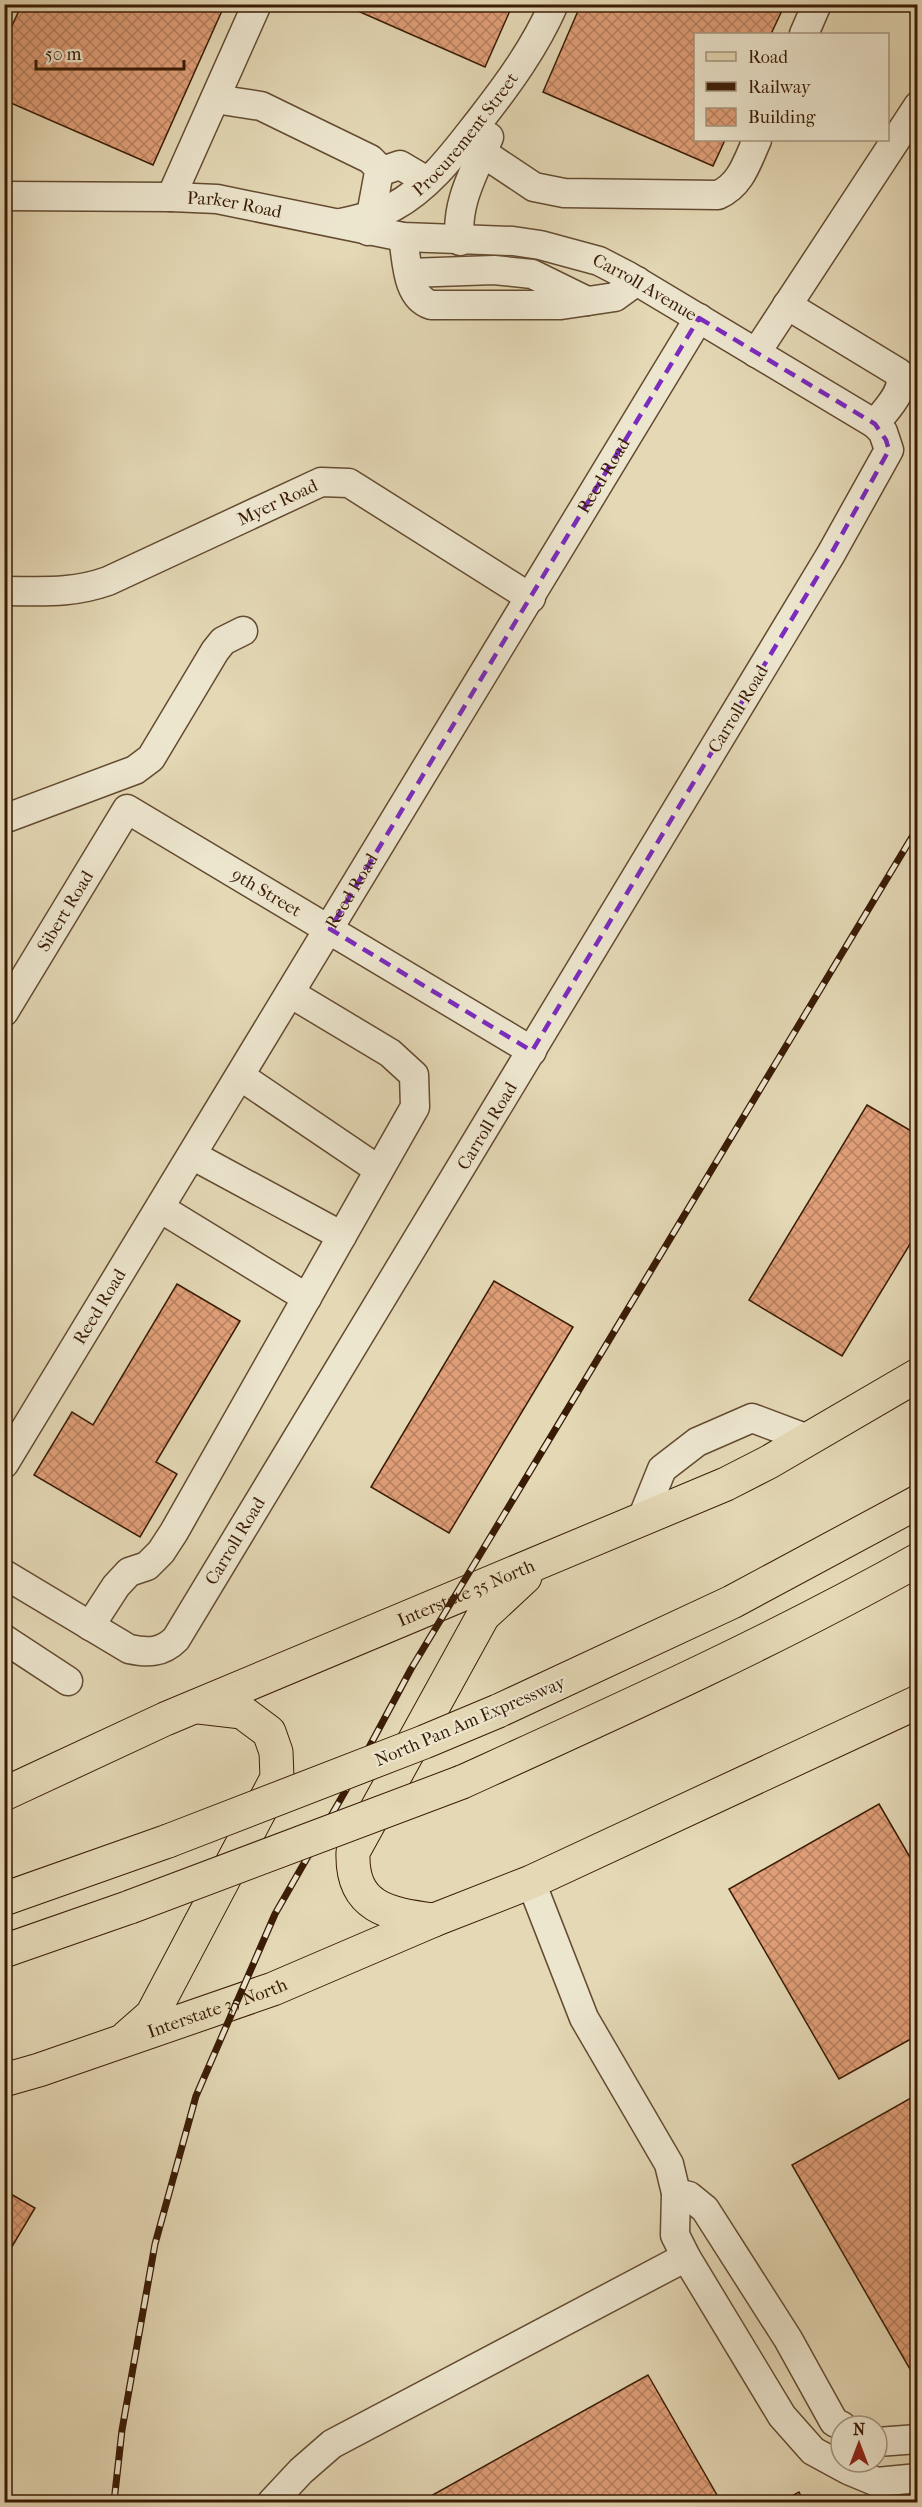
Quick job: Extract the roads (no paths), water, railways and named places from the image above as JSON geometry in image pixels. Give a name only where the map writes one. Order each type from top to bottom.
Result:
[{"type":"main road","name":"Interstate 35 North","points":[[4,1794],[196,1707],[726,1484],[918,1375]]},
{"type":"main road","name":"North Pan Am Expressway","points":[[4,1899],[168,1841],[498,1711],[732,1602],[918,1502]]},
{"type":"main road","points":[[4,1951],[130,1907],[462,1782],[639,1701],[860,1593],[918,1560]]},
{"type":"main road","points":[[434,1920],[401,1916],[380,1908],[362,1894],[352,1873],[353,1852],[483,1616],[542,1563]]},
{"type":"main road","name":"Interstate 35 North","points":[[4,2080],[273,1989],[531,1881],[918,1702]]},
{"type":"main road","points":[[121,2042],[152,2015],[277,1778],[276,1752],[269,1732],[242,1712],[196,1707]]},
{"type":"main road","points":[[4,1887],[107,1863]]},
{"type":"street","points":[[171,197],[258,4]]},
{"type":"street","name":"Procurement Street","points":[[360,224],[394,207],[454,156],[513,77],[543,30],[554,4]]},
{"type":"street","points":[[804,33],[817,4]]},
{"type":"street","points":[[460,241],[458,229],[462,204],[513,77]]},
{"type":"street","points":[[215,99],[261,106],[370,159],[376,165],[378,172],[360,224]]},
{"type":"street","points":[[756,352],[918,105]]},
{"type":"street","points":[[483,153],[534,187],[564,194],[718,195],[731,189],[757,141]]},
{"type":"street","points":[[378,172],[400,165],[427,181]]},
{"type":"street","name":"Parker Road","points":[[4,196],[218,199],[318,222],[360,224],[403,237],[460,241]]},
{"type":"street","points":[[403,237],[415,294],[422,302],[431,305],[561,304],[587,301],[615,297],[637,281]]},
{"type":"street","name":"Carroll Avenue","points":[[460,241],[513,241],[540,245],[599,261],[756,352],[881,432]]},
{"type":"street","points":[[787,305],[899,373],[902,380],[900,390],[881,432]]},
{"type":"street","name":"Reed Road","points":[[4,1464],[699,318]]},
{"type":"street","name":"Carroll Road","points":[[4,1574],[129,1649],[149,1653],[167,1648],[176,1639],[831,554],[889,450],[881,432]]},
{"type":"street","name":"Myer Road","points":[[4,591],[68,592],[88,587],[108,580],[321,482],[338,482],[350,483],[531,598]]},
{"type":"street","points":[[4,819],[135,770],[151,758],[215,651],[224,641],[243,631]]},
{"type":"street","name":"9th Street","points":[[127,809],[330,928],[532,1052]]},
{"type":"street","name":"Sibert Road","points":[[4,1012],[127,809]]},
{"type":"street","points":[[90,1626],[116,1586],[129,1572],[147,1566],[161,1552],[415,1107],[414,1076],[390,1053],[291,993]]},
{"type":"street","points":[[240,1076],[379,1170]]},
{"type":"street","points":[[192,1155],[342,1236]]},
{"type":"street","points":[[160,1208],[307,1298]]},
{"type":"street","points":[[641,1521],[662,1469],[697,1442],[752,1418],[808,1439]]},
{"type":"street","points":[[4,1639],[68,1681]]},
{"type":"street","points":[[531,1881],[584,2018],[669,2164],[676,2193],[675,2235],[776,2406],[813,2451],[848,2470],[877,2492],[918,2478]]},
{"type":"street","points":[[676,2193],[689,2196],[705,2209],[788,2339],[830,2414]]},
{"type":"street","points":[[272,2502],[301,2471],[332,2444],[686,2257]]},
{"type":"street","points":[[889,2441],[918,2439]]},
{"type":"railway","points":[[114,2502],[122,2430],[155,2244],[196,2096],[275,1914],[351,1781],[411,1669],[918,827]]}]
